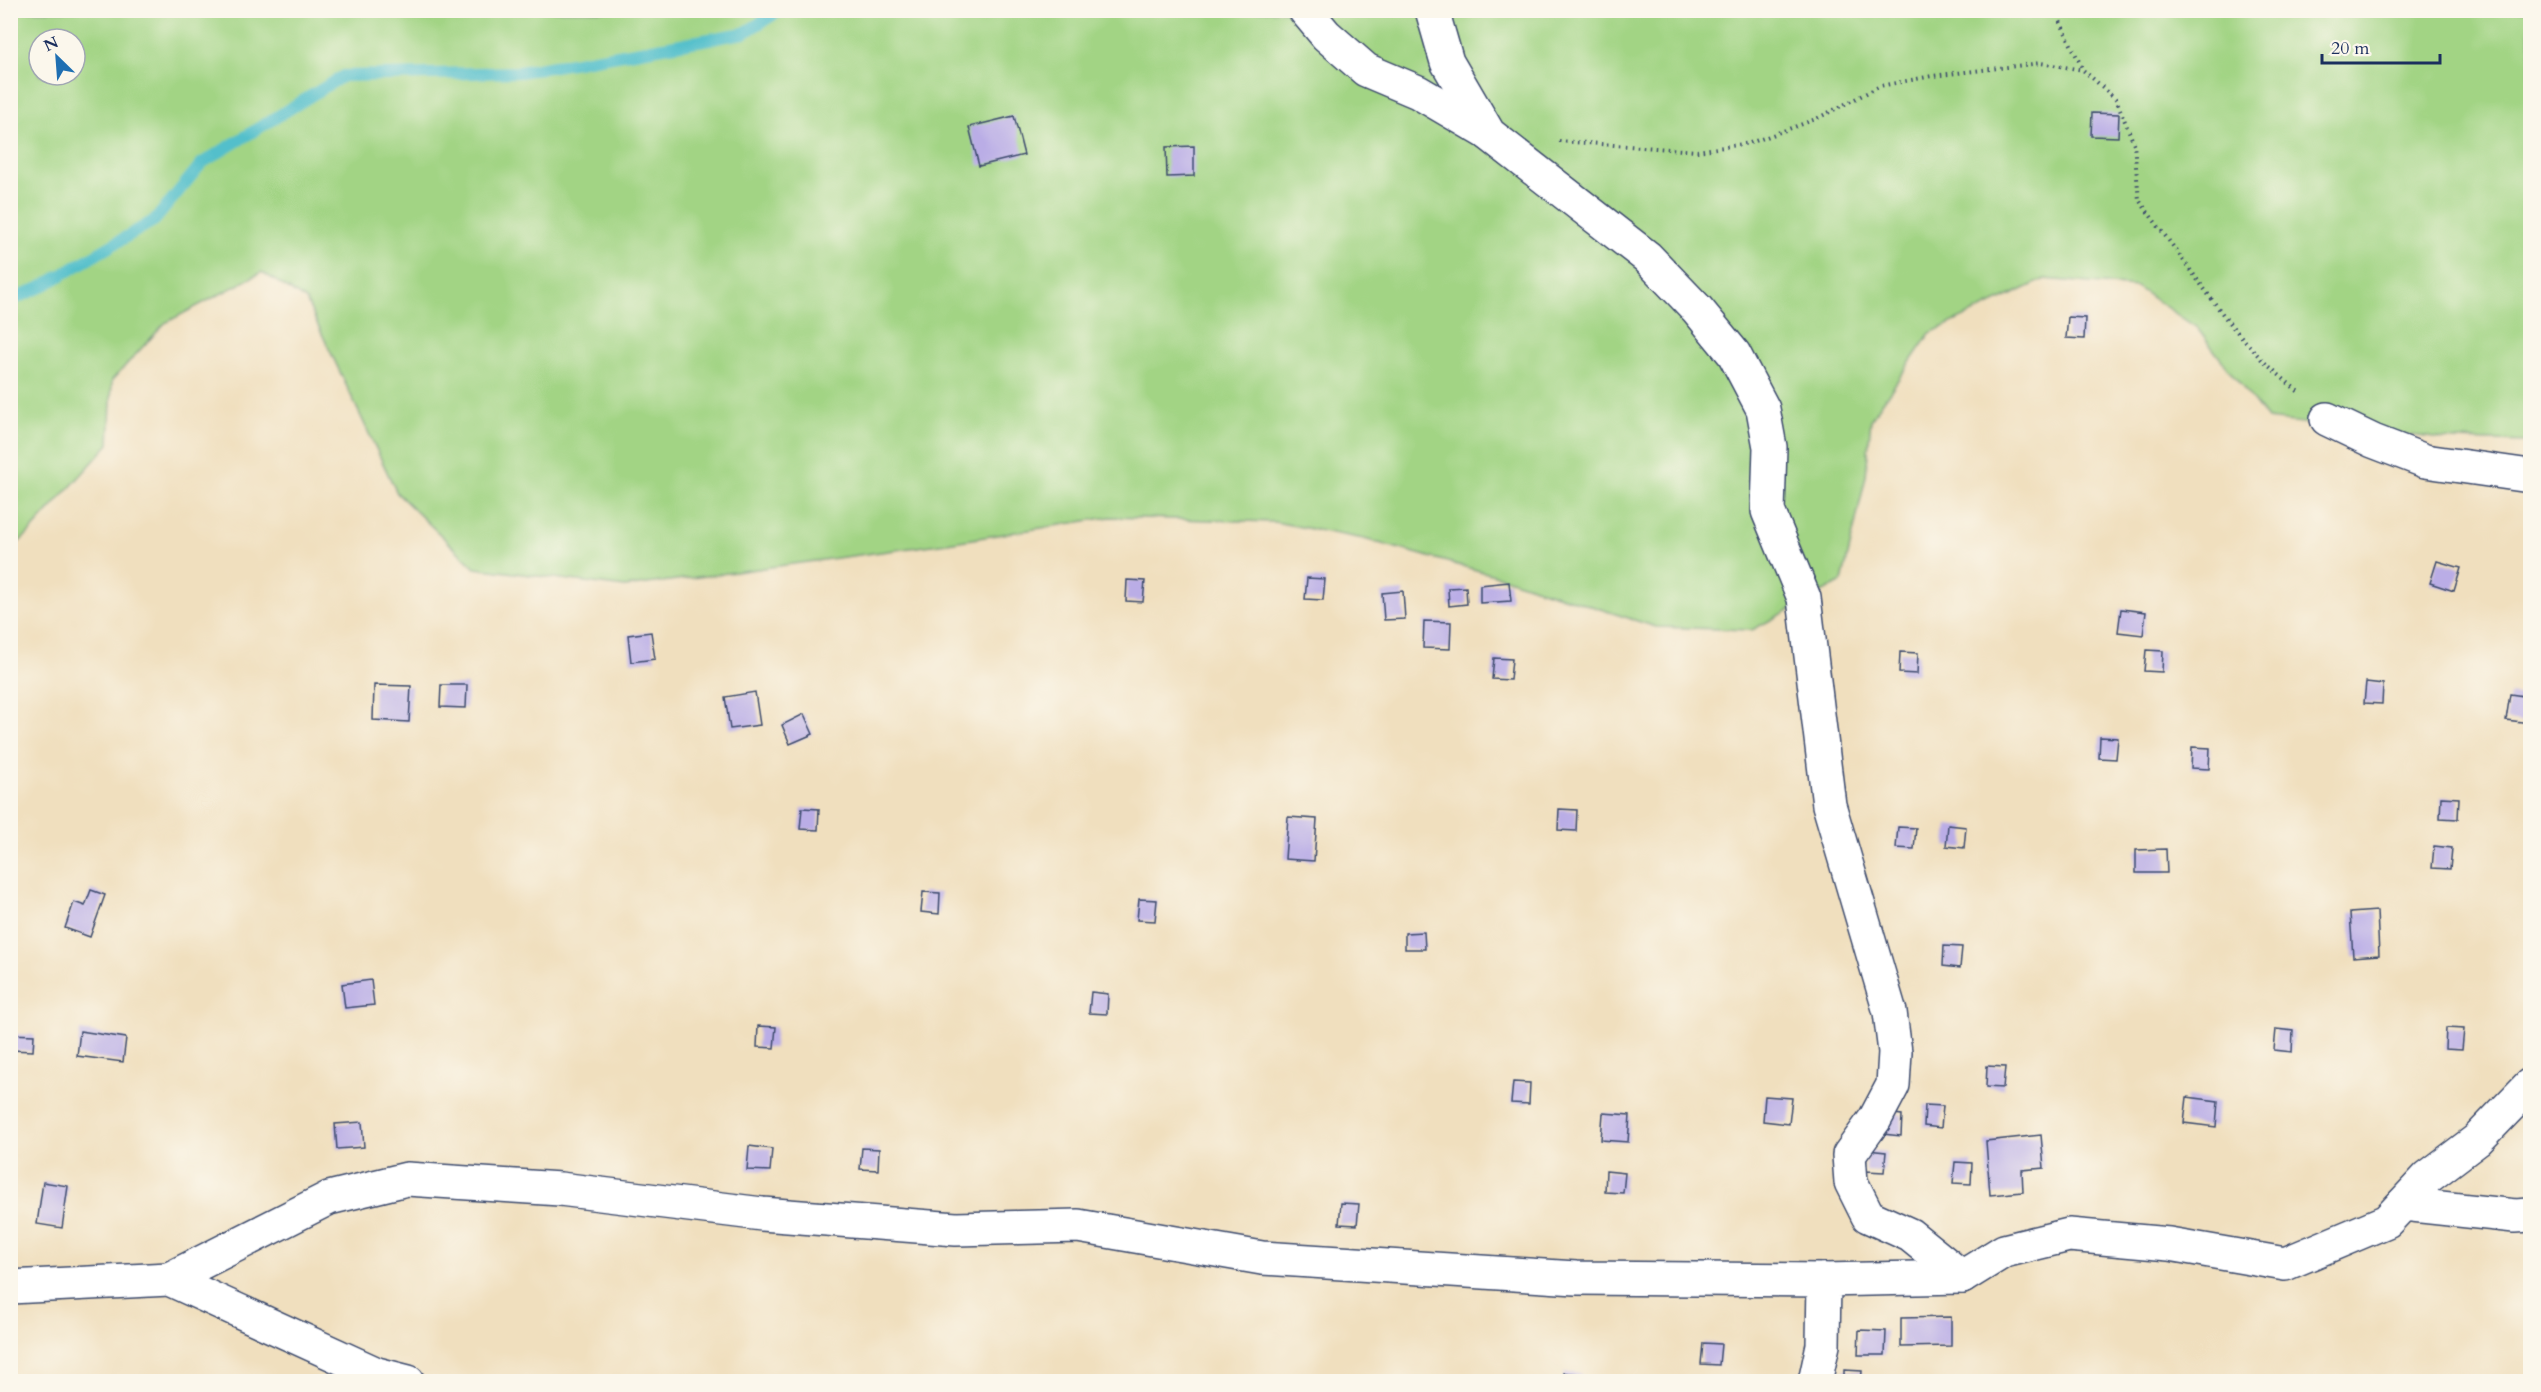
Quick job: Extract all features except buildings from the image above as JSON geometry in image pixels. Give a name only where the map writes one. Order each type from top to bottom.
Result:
[{"type":"street","points":[[1305,10],[1326,35],[1366,70],[1418,92],[1489,134],[1647,257],[1697,309],[1734,354],[1763,409],[1770,447],[1768,511],[1804,598],[1829,805],[1890,1012],[1896,1052],[1893,1085],[1875,1119],[1849,1155],[1851,1182],[1869,1216],[1911,1235],[1962,1277]]},
{"type":"street","points":[[1432,10],[1447,62],[1489,134]]},
{"type":"street","points":[[2327,419],[2373,441],[2425,461],[2530,476]]},
{"type":"street","points":[[10,1287],[169,1279],[329,1198],[407,1179],[560,1189],[762,1214],[956,1229],[1078,1226],[1262,1258],[1576,1278],[1824,1280],[1962,1277],[2004,1251],[2069,1235],[2169,1244],[2285,1264],[2387,1221],[2428,1177],[2477,1140],[2530,1084]]},
{"type":"street","points":[[2403,1204],[2515,1216],[2530,1215]]},
{"type":"street","points":[[169,1279],[377,1374],[408,1382]]},
{"type":"street","points":[[1815,1382],[1823,1345],[1824,1280]]},
{"type":"path","points":[[2059,10],[2059,19],[2083,70],[2116,99],[2134,144],[2139,200],[2230,324],[2263,361],[2327,419]]},
{"type":"path","points":[[1553,140],[1697,151],[1750,143],[1816,119],[1880,86],[1932,76],[2040,63],[2083,70]]},
{"type":"green space","points":[[11,11],[2530,11],[2530,442],[2454,440],[2267,419],[2197,328],[2136,287],[2045,279],[1930,333],[1871,419],[1866,476],[1842,582],[1752,630],[1656,627],[1498,576],[1364,539],[1275,522],[1110,517],[947,543],[625,587],[475,568],[397,493],[306,300],[262,272],[165,323],[112,380],[109,444],[28,534],[11,549]]},
{"type":"waterway","points":[[10,301],[41,287],[155,220],[202,163],[343,76],[520,72],[744,33],[781,10]]}]
